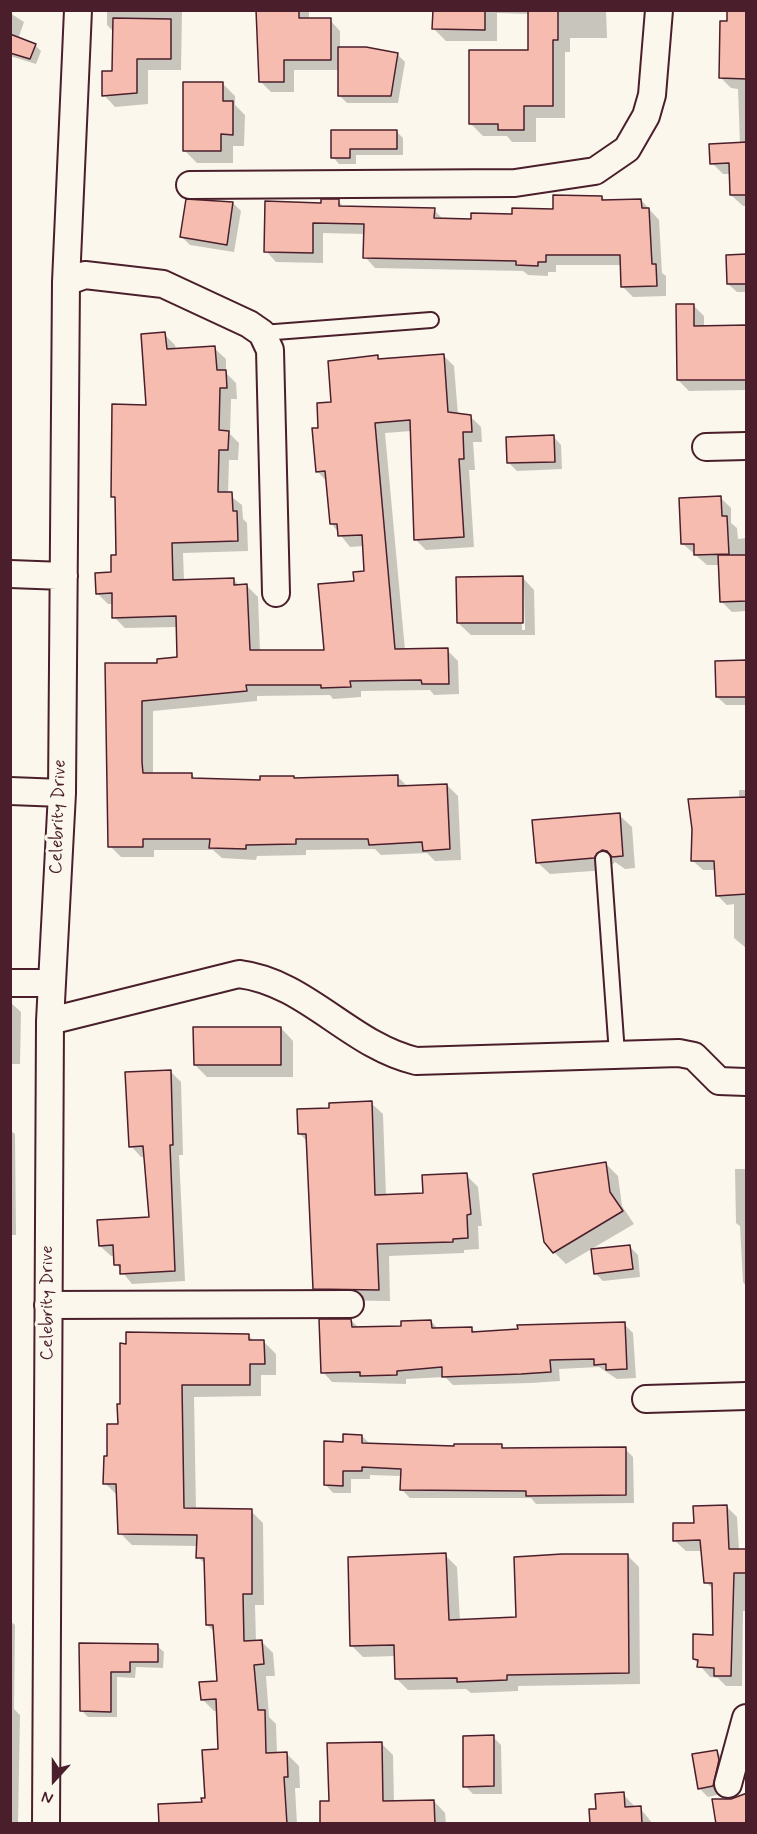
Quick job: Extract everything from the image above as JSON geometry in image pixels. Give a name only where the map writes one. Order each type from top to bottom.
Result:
[{"type":"street","name":"Celebrity Drive","points":[[46,1824],[50,1021],[62,793],[66,282],[78,10]]},
{"type":"street","points":[[190,185],[515,183],[595,171],[627,149],[646,116],[652,95],[657,57],[658,10]]},
{"type":"street","points":[[66,282],[85,275],[163,284],[230,313],[262,333],[270,350],[276,593]]},
{"type":"street","points":[[706,447],[747,446]]},
{"type":"street","points":[[10,574],[64,576]]},
{"type":"street","points":[[10,791],[62,793]]},
{"type":"street","points":[[50,1021],[239,974],[259,976],[276,983],[366,1041],[394,1056],[416,1061],[687,1053],[694,1056],[719,1081],[747,1082]]},
{"type":"street","points":[[10,983],[51,983]]},
{"type":"street","points":[[48,1305],[350,1304]]},
{"type":"street","points":[[646,1399],[747,1396]]},
{"type":"street","points":[[728,1784],[747,1718]]},
{"type":"lane","points":[[262,333],[431,320]]},
{"type":"lane","points":[[603,859],[616,1054]]},
{"type":"building","points":[[256,10],[299,10],[299,18],[331,18],[331,60],[284,60],[284,82],[259,82]]},
{"type":"building","points":[[433,10],[485,10],[485,30],[432,29]]},
{"type":"building","points":[[528,10],[558,10],[558,40],[553,40],[553,106],[524,106],[524,130],[498,130],[498,124],[469,124],[469,50],[528,50]]},
{"type":"building","points":[[727,10],[747,10],[747,79],[719,78],[720,21],[727,21]]},
{"type":"building","points":[[113,18],[171,19],[171,59],[137,59],[137,93],[102,96],[102,71],[112,71]]},
{"type":"building","points":[[10,34],[36,44],[30,59],[10,53]]},
{"type":"building","points":[[338,47],[366,47],[398,53],[391,96],[338,96]]},
{"type":"building","points":[[183,82],[223,82],[223,101],[233,101],[233,135],[221,134],[221,151],[183,151]]},
{"type":"building","points":[[331,130],[397,130],[397,149],[350,149],[350,158],[331,158]]},
{"type":"building","points":[[747,142],[747,195],[730,195],[729,163],[710,164],[709,144]]},
{"type":"building","points":[[553,195],[602,196],[602,200],[641,199],[642,208],[649,208],[652,264],[656,264],[657,286],[621,287],[620,255],[546,255],[546,262],[538,262],[538,266],[516,265],[516,261],[363,258],[364,224],[313,223],[313,253],[264,252],[265,201],[321,203],[321,199],[339,199],[339,206],[435,208],[434,218],[471,219],[471,213],[512,214],[512,208],[553,209]]},
{"type":"building","points":[[186,199],[233,202],[227,245],[180,237]]},
{"type":"building","points":[[747,254],[747,284],[727,284],[726,255]]},
{"type":"building","points":[[676,304],[694,304],[694,326],[747,325],[747,380],[677,380]]},
{"type":"building","points":[[165,332],[167,349],[215,346],[217,370],[226,370],[227,388],[220,388],[219,430],[229,431],[228,450],[219,450],[218,492],[232,492],[233,511],[237,511],[238,541],[172,543],[173,580],[234,578],[234,585],[247,584],[250,650],[324,650],[318,584],[354,581],[353,572],[364,571],[362,535],[338,536],[337,524],[330,524],[325,471],[316,472],[312,428],[318,428],[317,403],[331,402],[328,361],[378,355],[378,359],[444,354],[448,412],[471,415],[472,432],[463,432],[464,459],[459,459],[464,537],[414,540],[410,420],[375,423],[395,649],[448,648],[449,684],[422,684],[421,680],[350,681],[351,687],[321,688],[321,685],[246,685],[247,691],[142,701],[142,762],[143,773],[192,773],[192,778],[260,780],[260,776],[294,776],[294,778],[398,775],[398,786],[447,784],[450,849],[423,851],[422,842],[369,845],[368,839],[296,839],[296,844],[246,845],[246,849],[209,848],[210,839],[143,839],[143,847],[108,847],[105,663],[157,663],[157,659],[177,657],[176,616],[112,618],[112,593],[96,594],[95,573],[111,572],[111,555],[116,555],[115,497],[111,497],[112,404],[146,405],[141,334]]},
{"type":"building","points":[[554,435],[555,462],[507,463],[506,437]]},
{"type":"building","points":[[721,496],[722,516],[727,516],[729,554],[694,555],[694,544],[681,544],[679,498]]},
{"type":"building","points":[[718,555],[747,555],[747,601],[720,602]]},
{"type":"building","points":[[523,576],[523,623],[457,623],[456,577]]},
{"type":"building","points":[[747,660],[747,697],[716,697],[715,661]]},
{"type":"building","points":[[747,797],[747,894],[716,896],[714,861],[691,861],[692,829],[688,799]]},
{"type":"building","points":[[620,813],[623,856],[612,857],[607,851],[602,850],[594,858],[536,863],[532,820]]},
{"type":"building","points":[[193,1027],[281,1027],[281,1065],[194,1065]]},
{"type":"building","points":[[171,1070],[173,1145],[170,1145],[175,1271],[120,1274],[120,1265],[114,1265],[113,1245],[99,1246],[97,1220],[149,1217],[143,1146],[129,1147],[125,1072]]},
{"type":"building","points":[[372,1101],[375,1195],[423,1193],[422,1175],[467,1173],[471,1214],[467,1215],[468,1238],[453,1239],[453,1242],[377,1244],[379,1290],[313,1289],[306,1134],[298,1134],[297,1109],[329,1108],[329,1103]]},
{"type":"building","points":[[606,1162],[610,1192],[623,1211],[553,1253],[544,1242],[533,1174]]},
{"type":"building","points":[[630,1245],[633,1269],[594,1274],[591,1249]]},
{"type":"building","points":[[319,1319],[351,1319],[352,1327],[401,1326],[401,1321],[431,1320],[432,1328],[472,1327],[472,1332],[518,1329],[517,1325],[625,1322],[627,1369],[606,1370],[606,1364],[594,1365],[594,1359],[550,1360],[551,1372],[521,1374],[442,1377],[442,1367],[397,1371],[397,1375],[360,1376],[360,1372],[321,1373]]},
{"type":"building","points":[[126,1332],[249,1334],[249,1340],[264,1340],[265,1364],[250,1364],[250,1385],[182,1385],[184,1508],[252,1509],[252,1594],[243,1594],[244,1641],[262,1640],[264,1664],[254,1665],[258,1710],[265,1710],[266,1753],[287,1752],[288,1777],[284,1777],[287,1824],[159,1824],[158,1804],[202,1802],[201,1798],[205,1798],[202,1750],[218,1749],[216,1699],[201,1700],[199,1682],[217,1681],[213,1625],[206,1625],[204,1558],[196,1558],[197,1535],[118,1534],[116,1484],[103,1484],[104,1456],[107,1456],[107,1424],[118,1424],[120,1343],[126,1344]]},
{"type":"building","points":[[343,1434],[362,1435],[362,1443],[454,1446],[454,1444],[502,1444],[502,1448],[626,1447],[626,1495],[526,1496],[526,1491],[400,1490],[401,1469],[362,1467],[362,1471],[343,1471],[343,1486],[324,1485],[324,1441],[343,1442]]},
{"type":"building","points":[[727,1505],[729,1549],[747,1549],[747,1573],[734,1573],[731,1676],[714,1676],[714,1668],[697,1667],[698,1660],[693,1659],[693,1634],[713,1635],[712,1583],[704,1583],[700,1540],[673,1541],[673,1523],[694,1523],[693,1506]]},
{"type":"building","points":[[446,1553],[449,1620],[516,1617],[514,1557],[628,1554],[629,1673],[507,1675],[507,1680],[457,1682],[457,1678],[395,1679],[394,1645],[350,1646],[348,1557]]},
{"type":"building","points":[[79,1643],[158,1644],[158,1662],[130,1662],[130,1672],[111,1672],[111,1712],[80,1711]]},
{"type":"building","points":[[494,1735],[494,1786],[463,1787],[463,1736]]},
{"type":"building","points":[[382,1742],[383,1801],[434,1800],[435,1824],[320,1824],[320,1801],[329,1801],[327,1743]]},
{"type":"building","points":[[717,1750],[719,1760],[713,1786],[698,1789],[692,1754]]},
{"type":"building","points":[[624,1792],[625,1807],[641,1806],[642,1824],[590,1824],[589,1809],[596,1809],[595,1794]]},
{"type":"building","points":[[747,1793],[747,1824],[716,1824],[712,1799],[731,1799]]}]
